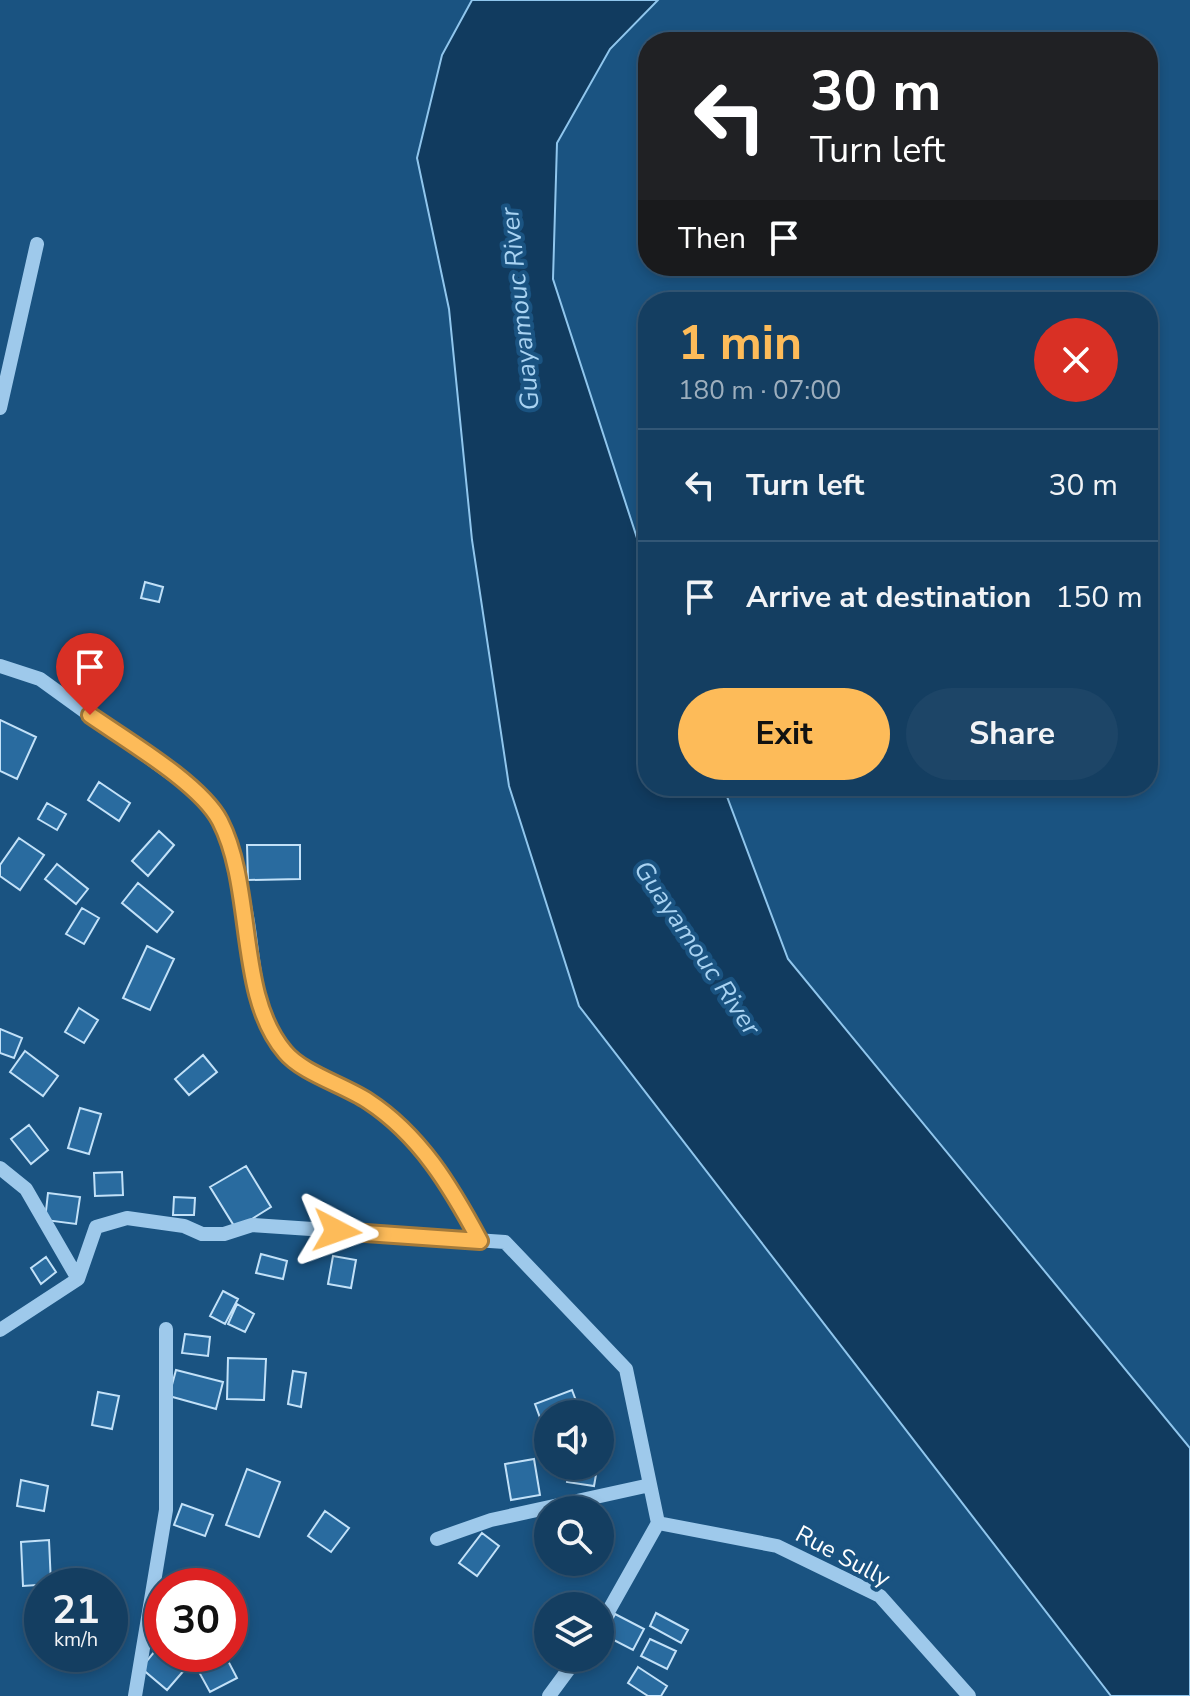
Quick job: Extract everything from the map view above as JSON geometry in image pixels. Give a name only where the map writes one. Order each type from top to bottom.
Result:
[{"type":"street","points":[[0,408],[37,244]]},
{"type":"street","points":[[0,666],[40,679],[203,797],[221,822],[233,858],[248,922],[252,971],[266,1018],[283,1051],[297,1064],[370,1102],[413,1137],[460,1205],[480,1241]]},
{"type":"street","points":[[0,1168],[26,1189],[78,1279]]},
{"type":"street","points":[[0,1330],[78,1279],[96,1227],[127,1218],[184,1226],[202,1234],[224,1234],[252,1225],[505,1242],[626,1369],[658,1523],[614,1601]]},
{"type":"street","points":[[135,1696],[166,1510],[166,1329]]},
{"type":"street","points":[[437,1539],[491,1520],[650,1485]]},
{"type":"street","name":"Rue Sully","points":[[658,1523],[777,1546],[880,1596],[969,1696]]},
{"type":"street","points":[[549,1696],[567,1672]]},
{"type":"water","name":"Guayamouc River","points":[[472,0],[658,0],[610,49],[557,143],[553,279],[638,541],[638,796],[727,796],[788,959],[1190,1448],[1190,1696],[1111,1696],[579,1006],[509,786],[472,540],[449,309],[417,158],[442,55]]},
{"type":"building","points":[[145,582],[163,587],[159,602],[141,598]]},
{"type":"building","points":[[0,720],[36,737],[17,779],[0,771]]},
{"type":"building","points":[[99,782],[130,803],[119,821],[88,800]]},
{"type":"building","points":[[47,803],[66,814],[57,830],[38,819]]},
{"type":"building","points":[[159,831],[174,845],[148,876],[132,861]]},
{"type":"building","points":[[19,838],[44,855],[20,890],[0,876],[0,865]]},
{"type":"building","points":[[247,845],[300,845],[300,879],[248,880]]},
{"type":"building","points":[[57,864],[88,889],[76,904],[45,879]]},
{"type":"building","points":[[138,883],[173,912],[157,932],[122,903]]},
{"type":"building","points":[[82,908],[99,918],[84,944],[66,934]]},
{"type":"building","points":[[147,946],[174,959],[150,1010],[123,998]]},
{"type":"building","points":[[79,1008],[98,1020],[84,1043],[65,1032]]},
{"type":"building","points":[[0,1029],[22,1038],[14,1058],[0,1053]]},
{"type":"building","points":[[25,1051],[58,1076],[43,1096],[10,1072]]},
{"type":"building","points":[[203,1055],[217,1072],[189,1095],[175,1079]]},
{"type":"building","points":[[80,1108],[101,1114],[89,1154],[68,1148]]},
{"type":"building","points":[[29,1125],[48,1150],[31,1164],[11,1139]]},
{"type":"building","points":[[246,1166],[271,1207],[236,1229],[210,1187]]},
{"type":"building","points":[[122,1172],[123,1195],[95,1196],[94,1173]]},
{"type":"building","points":[[48,1193],[80,1197],[76,1224],[45,1220]]},
{"type":"building","points":[[174,1197],[195,1198],[194,1215],[173,1215]]},
{"type":"building","points":[[261,1254],[287,1261],[283,1279],[256,1273]]},
{"type":"building","points":[[333,1256],[356,1260],[351,1288],[328,1284]]},
{"type":"building","points":[[46,1257],[56,1272],[41,1284],[31,1268]]},
{"type":"building","points":[[223,1291],[238,1299],[225,1324],[210,1316]]},
{"type":"building","points":[[237,1304],[254,1314],[245,1332],[228,1324]]},
{"type":"building","points":[[185,1334],[210,1337],[208,1356],[182,1353]]},
{"type":"building","points":[[228,1358],[266,1359],[264,1400],[227,1399]]},
{"type":"building","points":[[176,1370],[223,1382],[216,1409],[169,1396]]},
{"type":"building","points":[[293,1371],[306,1373],[301,1407],[288,1404]]},
{"type":"building","points":[[572,1390],[576,1400],[546,1400]]},
{"type":"building","points":[[98,1392],[119,1396],[112,1429],[92,1425]]},
{"type":"building","points":[[534,1459],[534,1480],[538,1480],[540,1495],[511,1500],[505,1464]]},
{"type":"building","points":[[247,1469],[280,1482],[259,1537],[226,1525]]},
{"type":"building","points":[[21,1480],[48,1486],[44,1511],[17,1506]]},
{"type":"building","points":[[567,1480],[595,1480],[594,1486]]},
{"type":"building","points":[[182,1504],[213,1515],[205,1536],[174,1525]]},
{"type":"building","points":[[325,1511],[349,1528],[331,1552],[308,1536]]},
{"type":"building","points":[[482,1533],[499,1546],[477,1576],[459,1563]]},
{"type":"building","points":[[49,1540],[50,1568],[24,1568],[23,1586],[21,1542]]},
{"type":"building","points":[[656,1613],[688,1630],[681,1643],[650,1626]]},
{"type":"building","points":[[614,1616],[644,1629],[633,1650],[614,1640]]},
{"type":"building","points":[[650,1639],[676,1651],[667,1669],[641,1656]]},
{"type":"building","points":[[638,1667],[667,1686],[661,1696],[648,1696],[628,1683]]},
{"type":"building","points":[[146,1672],[183,1672],[167,1690]]},
{"type":"building","points":[[199,1672],[234,1672],[237,1678],[210,1692]]},
{"type":"route","points":[[90,715],[203,797],[221,822],[248,922],[252,971],[266,1018],[283,1051],[297,1064],[328,1077],[370,1102],[413,1137],[436,1167],[480,1241],[337,1231]]}]
